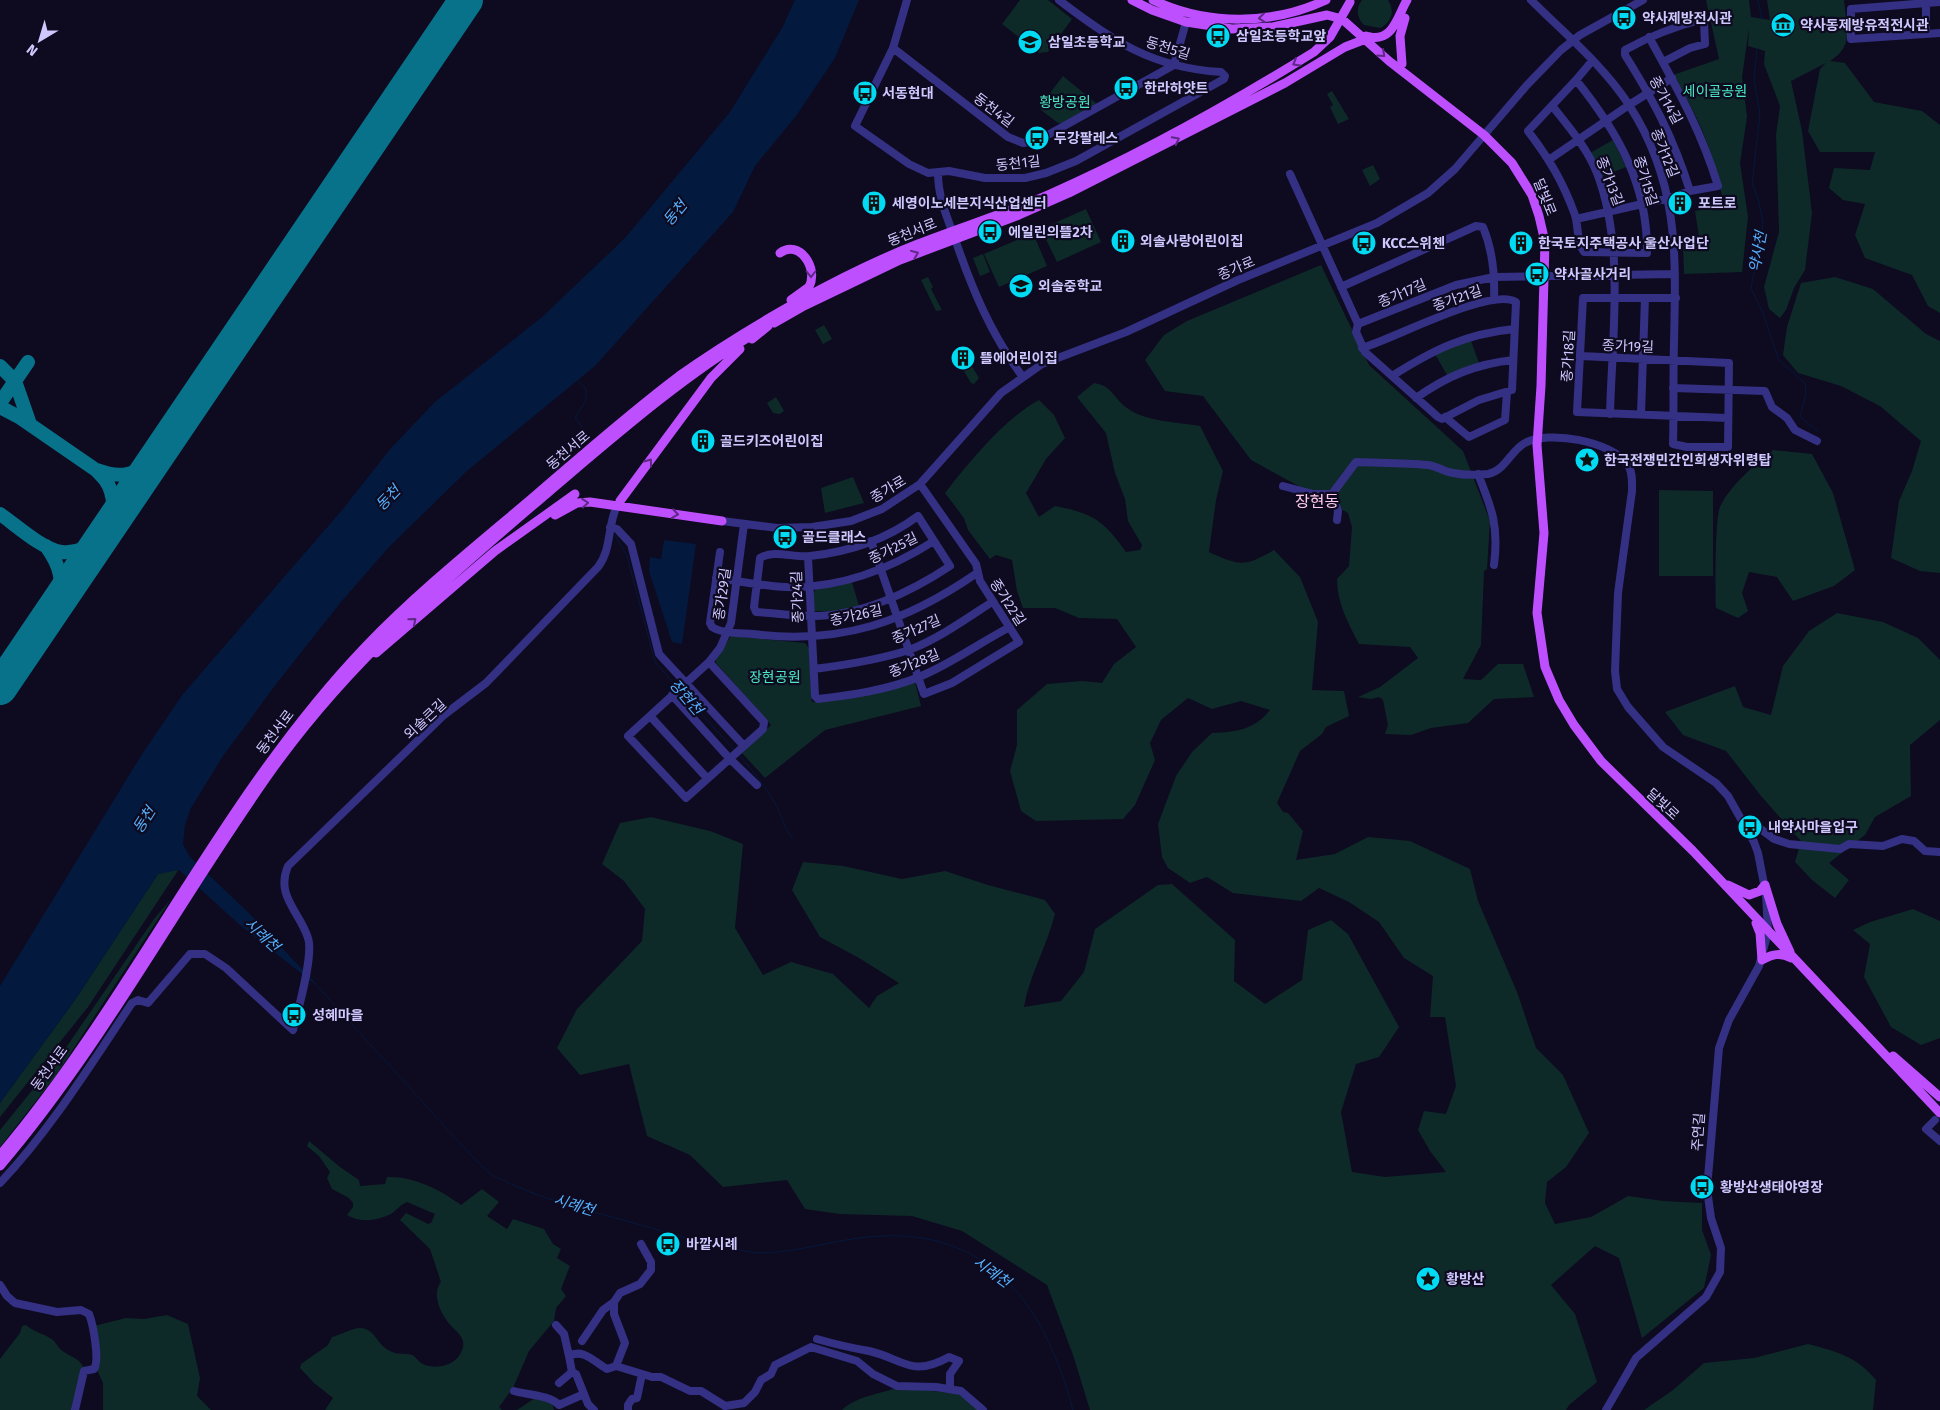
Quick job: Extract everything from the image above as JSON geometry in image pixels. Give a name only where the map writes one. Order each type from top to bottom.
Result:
[{"type":"main road","points":[[1132,0],[1152,10],[1186,22],[1213,27],[1248,29],[1274,27],[1327,15],[1342,19]]},
{"type":"main road","points":[[1153,0],[1196,14],[1232,19],[1271,17],[1320,1]]},
{"type":"main road","points":[[1396,0],[1398,20]]},
{"type":"main road","points":[[1398,20],[1407,0]]},
{"type":"main road","points":[[1402,64],[1400,36],[1406,13],[1413,0]]},
{"type":"main road","points":[[1351,1],[1349,17],[1356,31]]},
{"type":"main road","name":"동천서로","points":[[218,844],[275,764],[337,688],[399,622],[426,597],[678,385],[768,326],[802,307],[953,235],[1066,187],[1188,124],[1314,52],[1330,37],[1351,1]]},
{"type":"main road","name":"달빛로","points":[[1342,19],[1368,38],[1409,75],[1484,135],[1512,163],[1532,195],[1544,233],[1545,275],[1538,439],[1544,533],[1537,613],[1545,667],[1565,712],[1595,754],[1624,786],[1693,851],[1872,1042],[1937,1117]]},
{"type":"main road","name":"동천서로","points":[[0,1166],[66,1081],[270,761],[332,683],[394,617],[646,403],[681,375],[748,331],[854,273],[897,252],[1019,215],[1069,193],[1285,83],[1345,47],[1368,38],[1386,35],[1398,20]]},
{"type":"main road","name":"달빛로","points":[[1398,20],[1394,44],[1402,64],[1409,75]]},
{"type":"main road","points":[[748,331],[806,290],[812,282],[813,270],[807,259],[790,248],[780,253]]},
{"type":"main road","points":[[615,504],[716,372],[768,326]]},
{"type":"main road","points":[[337,688],[495,551],[575,494]]},
{"type":"main road","points":[[456,584],[564,509],[584,502],[615,504],[722,521]]},
{"type":"main road","points":[[1720,880],[1734,889],[1749,895],[1760,891],[1765,885]]},
{"type":"main road","points":[[1765,885],[1777,924],[1793,959]]},
{"type":"main road","name":"동천서로","points":[[0,1155],[61,1077],[185,895]]},
{"type":"main road","points":[[1752,915],[1760,933],[1762,960],[1770,955],[1784,954],[1793,959]]},
{"type":"main road","points":[[1872,1042],[1940,1097]]},
{"type":"street","points":[[893,48],[907,0]]},
{"type":"street","name":"동천5길","points":[[1058,0],[1112,40],[1134,51],[1174,65],[1221,72],[1225,76]]},
{"type":"street","points":[[1531,0],[1573,41]]},
{"type":"street","name":"종가로","points":[[722,521],[794,528],[851,521],[882,509],[920,484],[989,405],[1022,376],[1054,358],[1126,332],[1194,299],[1377,223],[1428,193],[1449,176],[1561,50],[1604,21],[1643,0]]},
{"type":"street","points":[[1926,2],[1926,34]]},
{"type":"street","points":[[1940,2],[1850,8],[1852,39],[1940,33]]},
{"type":"street","name":"종가14길","points":[[1663,62],[1690,48],[1705,44],[1704,22],[1700,20],[1679,25],[1649,37],[1625,50],[1625,55],[1670,132],[1690,191]]},
{"type":"street","points":[[1174,65],[1186,22]]},
{"type":"street","name":"종가14길","points":[[1576,219],[1718,186],[1694,120],[1649,37]]},
{"type":"street","name":"종가12길","points":[[1573,41],[1629,104],[1657,159],[1669,198],[1676,298],[1673,444],[1687,447],[1728,447],[1727,418]]},
{"type":"street","name":"동천4길","points":[[893,48],[1008,137],[1015,141],[1030,142],[1060,129],[1174,65]]},
{"type":"street","name":"동천1길","points":[[893,48],[855,126],[909,164],[928,173],[949,171],[1004,179],[1046,173],[1076,161],[1142,126],[1221,81],[1225,76]]},
{"type":"street","points":[[1592,61],[1553,107],[1528,131],[1550,159],[1563,182],[1576,219],[1580,246],[1584,252],[1613,252]]},
{"type":"street","points":[[1550,159],[1629,104],[1672,78]]},
{"type":"street","name":"종가15길","points":[[1576,80],[1607,120],[1630,164],[1641,205],[1647,234],[1647,253],[1613,252]]},
{"type":"street","name":"종가13길","points":[[1553,107],[1579,140],[1596,171],[1610,212],[1614,274],[1613,298]]},
{"type":"street","points":[[938,173],[940,196],[986,319],[1022,376]]},
{"type":"street","points":[[1290,174],[1324,244],[1358,324],[1356,332],[1362,348],[1438,417],[1443,418],[1470,437],[1505,420],[1507,392],[1479,400],[1443,418]]},
{"type":"street","points":[[1341,287],[1476,226],[1483,227],[1489,243],[1494,277],[1494,299]]},
{"type":"street","name":"종가17길","points":[[1358,324],[1456,285],[1494,277],[1675,274]]},
{"type":"street","name":"종가18길","points":[[1674,415],[1577,412],[1583,298],[1676,298]]},
{"type":"street","points":[[1610,414],[1613,298]]},
{"type":"street","points":[[1641,414],[1645,298]]},
{"type":"street","name":"종가21길","points":[[1362,348],[1382,342],[1459,308],[1494,299],[1512,299],[1516,302],[1514,360],[1512,390],[1507,392]]},
{"type":"street","points":[[1392,376],[1422,357],[1459,340],[1492,331],[1514,330]]},
{"type":"street","name":"종가19길","points":[[1581,356],[1729,363],[1728,389]]},
{"type":"street","points":[[1416,398],[1438,382],[1461,371],[1488,363],[1514,360]]},
{"type":"street","points":[[1673,388],[1765,391],[1772,407],[1787,418],[1795,430],[1817,441]]},
{"type":"street","points":[[1674,415],[1727,418],[1728,389]]},
{"type":"street","points":[[1332,494],[1356,462],[1430,465],[1453,473],[1478,474],[1493,472],[1526,443],[1538,439],[1581,440],[1595,443],[1618,456],[1628,465],[1632,475],[1632,491],[1618,593],[1615,671],[1617,690],[1628,708],[1663,747],[1722,789],[1743,826],[1758,827],[1774,839],[1789,844],[1840,849],[1849,844],[1883,846],[1902,839],[1914,841],[1925,850],[1940,852]]},
{"type":"street","points":[[1478,474],[1495,520],[1497,536],[1494,565]]},
{"type":"street","name":"종가22길","points":[[919,677],[924,694],[952,683],[1020,642],[992,602],[977,573],[976,564],[920,484]]},
{"type":"street","points":[[1283,486],[1313,494],[1332,494]]},
{"type":"street","points":[[1332,494],[1338,511],[1337,520]]},
{"type":"street","name":"외솔큰길","points":[[0,1183],[34,1143],[68,1097],[132,1003],[138,1000],[148,1003],[190,954],[205,954],[226,968],[294,1030],[309,954],[309,940],[286,899],[284,880],[288,866],[444,715],[486,684],[598,567],[606,553],[615,504]]},
{"type":"street","name":"종가25길","points":[[716,578],[758,584],[810,587],[881,571],[934,541],[918,516],[899,530],[843,551],[808,557],[768,554],[760,558],[758,584]]},
{"type":"street","name":"종가29길","points":[[709,662],[764,722],[763,729],[686,798],[628,736],[709,662],[720,648],[728,631],[744,524]]},
{"type":"street","points":[[610,527],[617,529],[631,544],[659,654],[742,747]]},
{"type":"street","points":[[871,541],[919,677]]},
{"type":"street","points":[[758,584],[754,607],[756,612],[811,616],[835,614],[891,599],[918,587],[950,566],[934,541]]},
{"type":"street","points":[[720,552],[710,623],[714,629],[728,631]]},
{"type":"street","name":"종가24길","points":[[808,557],[814,696],[818,699]]},
{"type":"street","name":"종가26길","points":[[728,631],[771,636],[811,637],[857,630],[898,618],[948,593],[977,573]]},
{"type":"street","name":"종가27길","points":[[814,669],[847,665],[910,649],[949,629],[992,602]]},
{"type":"street","name":"종가28길","points":[[818,699],[879,690],[919,677],[968,652],[1010,627]]},
{"type":"street","points":[[673,694],[757,785]]},
{"type":"street","points":[[650,716],[707,778]]},
{"type":"street","name":"주연길","points":[[1606,1410],[1636,1358],[1706,1297],[1720,1272],[1721,1248],[1711,1218],[1707,1189],[1719,1048],[1729,1020],[1762,960],[1768,932],[1765,885],[1754,842],[1743,826]]},
{"type":"street","points":[[1937,1117],[1926,1129],[1940,1141]]},
{"type":"street","points":[[582,1341],[603,1310],[614,1302],[620,1293],[640,1284],[651,1270],[650,1262],[641,1244]]},
{"type":"street","points":[[0,1285],[6,1296],[15,1303],[56,1312],[81,1310],[89,1314],[97,1354],[97,1365],[94,1369],[84,1371],[75,1410]]},
{"type":"street","points":[[614,1302],[614,1314],[625,1343],[616,1366]]},
{"type":"street","points":[[556,1325],[564,1334],[572,1372],[576,1374],[584,1394],[594,1410]]},
{"type":"street","points":[[817,1339],[872,1352],[913,1366],[924,1367],[949,1357],[959,1360],[950,1374],[950,1389]]},
{"type":"street","points":[[569,1356],[574,1353],[584,1354],[607,1369],[616,1366],[652,1377],[661,1376],[690,1391],[701,1391],[725,1406],[737,1406],[752,1396],[761,1380],[771,1374],[775,1366],[810,1347],[858,1361],[873,1374],[897,1386],[961,1391],[983,1410]]},
{"type":"street","points":[[559,1383],[572,1372]]},
{"type":"street","points":[[628,1410],[628,1405],[632,1399],[637,1398],[642,1374]]},
{"type":"street","points":[[514,1391],[531,1396],[551,1398],[559,1405],[584,1394]]},
{"type":"green space","points":[[1020,0],[1048,0],[1072,19],[1048,52],[1039,53],[1002,24]]},
{"type":"green space","points":[[1362,0],[1388,0],[1392,12],[1390,19],[1384,26],[1380,28],[1364,25],[1358,13],[1358,7]]},
{"type":"green space","name":"세이골공원","points":[[1706,0],[1749,0],[1751,17],[1770,20],[1767,0],[1844,0],[1847,27],[1846,42],[1838,55],[1830,61],[1845,63],[1874,102],[1922,111],[1940,125],[1940,313],[1928,306],[1912,275],[1865,258],[1855,235],[1865,204],[1843,200],[1829,188],[1834,168],[1870,170],[1875,152],[1820,152],[1808,131],[1820,69],[1826,63],[1791,81],[1802,131],[1812,213],[1805,270],[1794,288],[1786,310],[1780,318],[1769,309],[1764,287],[1779,232],[1776,135],[1780,106],[1764,64],[1765,51],[1748,46],[1749,28],[1742,77],[1747,117],[1740,163],[1748,217],[1742,272],[1684,274],[1683,239],[1699,236],[1695,211],[1724,206],[1711,153],[1699,123],[1673,75],[1719,59]]},
{"type":"green space","name":"황방공원","points":[[1063,76],[1097,104],[1063,123],[1058,123],[1041,110],[1040,106]]},
{"type":"green space","points":[[1332,91],[1349,119],[1338,124],[1330,107],[1333,105],[1327,94]]},
{"type":"green space","points":[[1613,140],[1626,167],[1601,177],[1590,153]]},
{"type":"green space","points":[[1373,165],[1380,179],[1370,186],[1362,170]]},
{"type":"green space","points":[[1086,209],[1101,242],[1057,262],[1041,229]]},
{"type":"green space","points":[[1033,233],[1047,266],[999,287],[984,254]]},
{"type":"green space","points":[[983,254],[990,272],[980,276],[973,258]]},
{"type":"green space","points":[[1321,265],[1369,365],[1463,451],[1490,521],[1487,569],[1484,571],[1481,645],[1463,679],[1481,680],[1498,664],[1523,664],[1534,697],[1494,699],[1468,723],[1431,728],[1411,735],[1385,734],[1388,725],[1383,700],[1379,697],[1371,699],[1358,697],[1380,687],[1418,658],[1410,647],[1359,644],[1351,628],[1341,605],[1337,588],[1337,579],[1349,566],[1352,527],[1348,513],[1251,460],[1203,396],[1165,391],[1145,360],[1164,335],[1187,321]]},
{"type":"green space","points":[[928,277],[933,287],[931,289],[942,310],[936,311],[921,280]]},
{"type":"green space","points":[[1835,277],[1873,289],[1926,334],[1940,341],[1940,573],[1920,571],[1891,558],[1899,501],[1912,471],[1921,441],[1880,406],[1841,386],[1798,373],[1783,355],[1787,327],[1801,283]]},
{"type":"green space","points":[[824,325],[832,339],[823,344],[815,330]]},
{"type":"green space","points":[[1470,338],[1479,363],[1447,375],[1435,354]]},
{"type":"green space","points":[[970,363],[979,378],[974,384],[971,383],[962,368]]},
{"type":"green space","points":[[1094,383],[1105,387],[1122,404],[1135,413],[1162,421],[1200,426],[1223,471],[1216,500],[1209,552],[1228,560],[1242,563],[1256,559],[1274,550],[1300,577],[1318,622],[1312,690],[1344,691],[1349,716],[1326,727],[1322,734],[1300,751],[1277,803],[1283,812],[1288,813],[1303,831],[1296,860],[1335,854],[1368,837],[1410,841],[1470,869],[1478,901],[1517,992],[1536,1048],[1563,1075],[1589,1133],[1566,1167],[1547,1182],[1545,1203],[1555,1224],[1591,1217],[1628,1196],[1663,1201],[1702,1203],[1702,1230],[1711,1255],[1704,1288],[1642,1338],[1619,1258],[1595,1246],[1551,1285],[1575,1314],[1597,1382],[1569,1405],[1566,1410],[1090,1410],[1073,1355],[1047,1285],[962,1231],[912,1216],[840,1214],[805,1209],[787,1180],[723,1187],[690,1155],[647,1136],[629,1064],[580,1075],[557,1048],[577,1009],[642,941],[645,909],[624,881],[602,864],[620,823],[651,817],[710,831],[743,844],[735,928],[763,975],[791,962],[833,974],[869,1008],[877,996],[899,983],[820,937],[792,890],[803,862],[843,866],[902,879],[945,871],[1045,900],[1055,914],[1026,995],[1024,1007],[1061,1001],[1084,972],[1095,929],[1158,885],[1172,884],[1235,940],[1234,981],[1265,1004],[1302,980],[1308,930],[1331,920],[1348,934],[1399,1027],[1379,1057],[1356,1064],[1341,1112],[1352,1172],[1385,1177],[1446,1172],[1430,1151],[1418,1130],[1424,1111],[1446,1114],[1456,1086],[1445,1017],[1430,1017],[1433,976],[1404,958],[1379,922],[1349,902],[1319,888],[1301,901],[1233,893],[1207,877],[1190,883],[1168,868],[1162,857],[1158,824],[1176,776],[1192,752],[1212,733],[1244,729],[1258,722],[1270,710],[1241,701],[1212,709],[1188,698],[1161,720],[1150,743],[1155,760],[1135,805],[1123,819],[1036,821],[1021,811],[1010,771],[1017,745],[1017,710],[1047,684],[1082,681],[1102,683],[1114,664],[1136,647],[1117,619],[1079,618],[1055,608],[1023,608],[1017,591],[1012,560],[996,555],[990,559],[968,530],[964,518],[945,493],[1000,429],[1039,400],[1054,415],[1065,438],[1046,459],[1026,493],[1039,517],[1055,506],[1079,512],[1088,515],[1104,526],[1126,552],[1140,550],[1142,545],[1128,521],[1125,499],[1115,473],[1106,433],[1077,397]]},
{"type":"green space","points":[[776,397],[784,411],[780,414],[773,413],[767,403]]},
{"type":"green space","points":[[1773,450],[1812,454],[1833,493],[1855,570],[1834,586],[1793,601],[1777,577],[1749,572],[1742,593],[1748,611],[1738,618],[1716,608],[1718,514],[1724,499],[1736,483]]},
{"type":"green space","points":[[853,477],[864,503],[825,513],[821,488]]},
{"type":"green space","points":[[1659,490],[1713,491],[1713,576],[1659,576]]},
{"type":"green space","points":[[852,582],[859,606],[833,612],[813,611],[813,593],[817,588]]},
{"type":"green space","points":[[1837,613],[1883,622],[1918,638],[1940,660],[1940,720],[1910,745],[1911,796],[1875,817],[1865,835],[1829,863],[1849,880],[1835,898],[1812,880],[1795,862],[1801,841],[1761,796],[1726,751],[1683,735],[1665,712],[1735,686],[1743,707],[1771,715],[1783,666],[1809,631]]},
{"type":"green space","name":"장현공원","points":[[731,636],[805,643],[809,648],[812,702],[864,695],[915,682],[921,706],[825,730],[765,778],[742,753],[771,725],[716,663],[716,659]]},
{"type":"green space","points":[[179,869],[88,1007],[0,1117],[0,1103],[75,1000],[158,874]]},
{"type":"green space","points":[[171,899],[57,1074],[0,1147],[0,1130],[63,1052],[154,919]]},
{"type":"green space","points":[[1913,909],[1940,921],[1940,1038],[1921,1045],[1891,1027],[1864,977],[1870,944],[1853,930],[1870,922]]},
{"type":"green space","points":[[309,1141],[359,1180],[360,1186],[385,1184],[387,1177],[397,1177],[417,1181],[436,1189],[461,1205],[482,1189],[499,1202],[487,1216],[507,1229],[513,1219],[544,1229],[553,1244],[561,1249],[557,1258],[570,1266],[561,1289],[566,1296],[556,1308],[554,1321],[529,1351],[513,1388],[499,1407],[502,1410],[325,1410],[333,1398],[314,1383],[300,1368],[301,1364],[328,1345],[332,1337],[355,1329],[369,1330],[388,1350],[412,1355],[425,1365],[436,1367],[456,1360],[462,1350],[463,1340],[447,1321],[439,1307],[437,1291],[441,1282],[430,1249],[400,1220],[406,1213],[428,1224],[431,1223],[435,1214],[407,1202],[391,1214],[374,1220],[352,1218],[347,1215],[353,1207],[353,1203],[349,1198],[332,1189],[327,1178],[330,1172],[319,1156],[307,1146]]},
{"type":"green space","points":[[167,1315],[188,1324],[200,1378],[197,1396],[211,1410],[103,1410],[103,1383],[97,1370],[94,1326],[126,1318],[144,1319]]},
{"type":"green space","points":[[26,1325],[53,1340],[64,1352],[78,1360],[84,1368],[74,1410],[0,1410],[0,1359],[20,1333],[22,1326]]},
{"type":"green space","points":[[1808,1344],[1827,1349],[1854,1360],[1869,1372],[1876,1380],[1873,1410],[1644,1410],[1673,1390],[1704,1363],[1754,1358]]},
{"type":"green space","points":[[898,1387],[959,1394],[980,1410],[842,1410],[862,1398]]},
{"type":"green space","points":[[535,1398],[551,1399],[554,1410],[517,1410]]},
{"type":"water","name":"동천","points":[[795,0],[859,0],[835,58],[796,116],[755,166],[733,212],[595,366],[467,471],[389,547],[341,602],[277,683],[223,756],[191,808],[185,825],[183,844],[190,857],[251,915],[320,988],[241,926],[179,870],[158,874],[75,1000],[0,1103],[0,986],[142,754],[183,694],[342,510],[391,448],[435,402],[542,317],[625,238],[730,112],[782,28]]},
{"type":"water","points":[[664,540],[696,544],[682,644],[672,642],[649,571],[650,557],[661,559]]},
{"type":"waterway","name":"약사천","points":[[1758,0],[1762,19]]},
{"type":"waterway","name":"약사천","points":[[1757,48],[1754,79],[1760,114],[1752,183],[1759,202],[1763,224],[1751,288],[1763,313],[1779,360],[1805,383],[1806,393],[1800,417],[1819,432]]},
{"type":"waterway","name":"장현천","points":[[578,381],[586,389],[586,400],[575,418],[582,427]]},
{"type":"waterway","name":"장현천","points":[[615,535],[627,556],[655,662],[677,687]]},
{"type":"waterway","name":"장현천","points":[[682,692],[734,750]]},
{"type":"waterway","name":"장현천","points":[[739,755],[768,792],[787,831],[793,839]]},
{"type":"waterway","name":"시례천","points":[[319,988],[484,1168],[494,1176],[529,1192],[585,1210],[700,1242],[749,1252],[777,1252],[852,1239],[882,1236],[922,1238],[956,1247],[985,1263],[1010,1284],[1031,1311],[1048,1341],[1062,1374],[1073,1410]]},
{"type":"taxiway","points":[[455,15],[464,0]]},
{"type":"taxiway","points":[[0,403],[28,362]]},
{"type":"taxiway","points":[[0,366],[15,381],[30,424]]},
{"type":"taxiway","points":[[0,407],[19,417],[96,470],[109,486],[113,504],[112,515],[102,535],[94,543],[74,552],[62,552],[47,547],[0,514]]},
{"type":"taxiway","points":[[97,470],[120,475],[127,474],[140,469],[154,460]]},
{"type":"taxiway","points":[[46,546],[55,561],[60,575],[60,589],[55,606]]},
{"type":"runway","points":[[0,688],[466,0]]},
{"type":"place","name":"약사제방전시관","points":[[1624,18]]},
{"type":"place","name":"약사동제방유적전시관","points":[[1783,25]]},
{"type":"place","name":"삼일초등학교앞","points":[[1218,36]]},
{"type":"place","name":"삼일초등학교","points":[[1030,42]]},
{"type":"place","name":"한라하얏트","points":[[1126,88]]},
{"type":"place","name":"서동현대","points":[[865,93]]},
{"type":"place","name":"두강팔레스","points":[[1037,138]]},
{"type":"place","name":"세영이노세븐지식산업센터","points":[[874,203]]},
{"type":"place","name":"포트로","points":[[1680,203]]},
{"type":"place","name":"에일린의뜰2차","points":[[990,232]]},
{"type":"place","name":"외솔사랑어린이집","points":[[1123,241]]},
{"type":"place","name":"KCC스위첸","points":[[1364,243]]},
{"type":"place","name":"한국토지주택공사 울산사업단","points":[[1521,243]]},
{"type":"place","name":"약사골사거리","points":[[1537,274]]},
{"type":"place","name":"외솔중학교","points":[[1021,286]]},
{"type":"place","name":"뜰에어린이집","points":[[963,358]]},
{"type":"place","name":"골드키즈어린이집","points":[[703,441]]},
{"type":"place","name":"한국전쟁민간인희생자위령탑","points":[[1587,460]]},
{"type":"place","name":"골드클래스","points":[[785,537]]},
{"type":"place","name":"내약사마을입구","points":[[1750,827]]},
{"type":"place","name":"성혜마을","points":[[294,1015]]},
{"type":"place","name":"황방산생태야영장","points":[[1702,1187]]},
{"type":"place","name":"바깥시례","points":[[668,1244]]},
{"type":"place","name":"황방산","points":[[1428,1279]]},
{"type":"district","name":"장현동","points":[[1317,501]]}]
